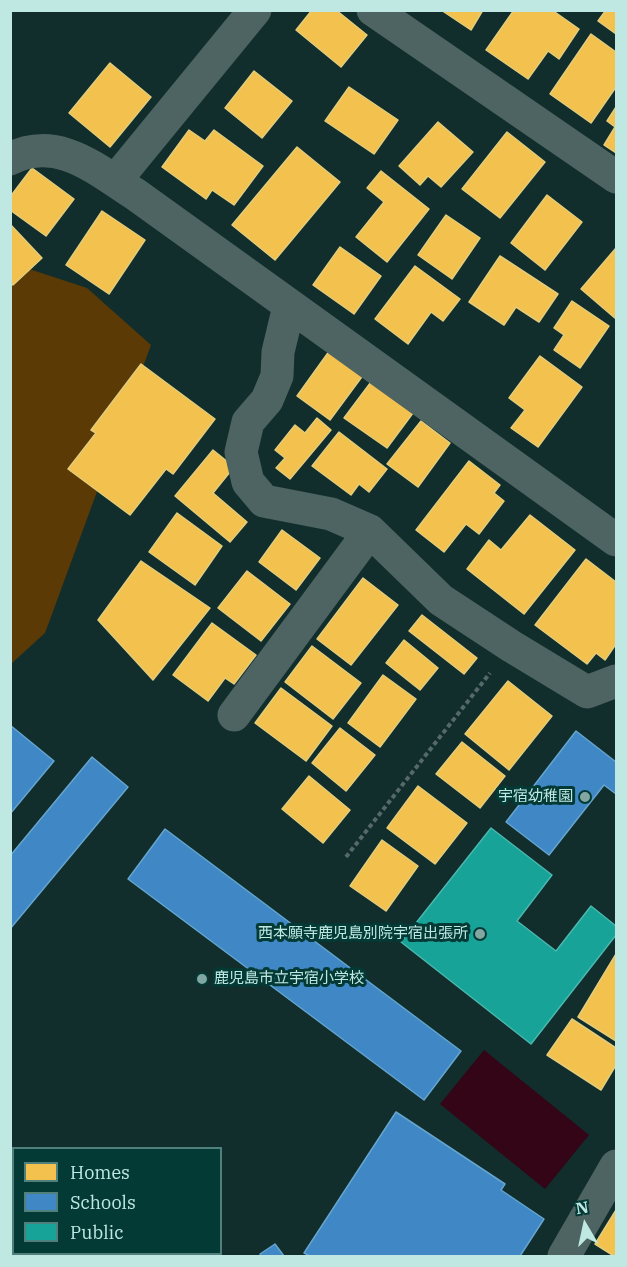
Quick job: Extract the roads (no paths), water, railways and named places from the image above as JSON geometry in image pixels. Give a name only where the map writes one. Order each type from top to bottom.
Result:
[{"type":"street","points":[[115,181],[255,10]]},
{"type":"street","points":[[373,10],[616,177]]},
{"type":"street","points":[[10,159],[23,152],[47,149],[81,159],[135,194],[616,540]]},
{"type":"street","points":[[289,306],[278,352],[277,376],[267,400],[248,422],[241,452],[248,482],[264,501],[331,514],[370,531],[441,600],[510,646],[587,692],[616,681]]},
{"type":"street","points":[[234,715],[370,531]]},
{"type":"street","points":[[564,1257],[616,1166]]},
{"type":"place","name":"宇宿幼稚園","points":[[585,797]]},
{"type":"place","name":"西本願寺鹿児島別院宇宿出張所","points":[[480,934]]},
{"type":"place","name":"鹿児島市立宇宿小学校","points":[[202,979]]}]
